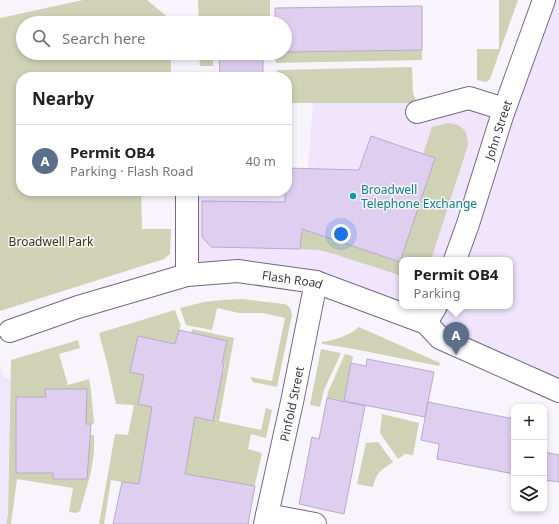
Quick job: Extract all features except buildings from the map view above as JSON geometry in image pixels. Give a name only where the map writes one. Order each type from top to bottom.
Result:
[{"type":"street","name":"John Street","points":[[456,257],[504,109],[544,0]]},
{"type":"street","points":[[417,112],[469,98],[504,109]]},
{"type":"street","points":[[187,196],[187,275]]},
{"type":"street","name":"Flash Road","points":[[10,331],[78,307],[187,275],[238,271],[316,282],[399,306]]},
{"type":"street","name":"Pinfold Street","points":[[266,519],[316,282]]},
{"type":"street","name":"Flash Road","points":[[410,309],[431,315],[440,338],[559,391]]},
{"type":"street","points":[[266,519],[315,524]]},
{"type":"shaded area","points":[[544,0],[559,0],[559,391],[316,282],[187,275],[187,196],[292,196],[292,186],[308,169],[313,103],[417,103],[469,98],[504,109]]},
{"type":"shaded area","points":[[0,364],[5,378],[10,378],[8,515],[6,524],[0,524]]},
{"type":"green space","name":"Broadwell Park","points":[[83,0],[147,0],[166,16],[16,16],[16,60],[171,60],[171,72],[16,72],[16,196],[141,196],[142,229],[171,229],[170,254],[164,259],[0,311],[0,18]]},
{"type":"green space","points":[[198,0],[270,0],[270,16],[199,16]]},
{"type":"green space","points":[[499,0],[518,0],[490,79],[486,82],[477,80],[477,49],[499,49]]},
{"type":"green space","points":[[422,50],[422,60],[276,63],[276,60],[292,60],[292,52]]},
{"type":"green space","points":[[200,60],[213,60],[213,66],[200,66]]},
{"type":"green space","points":[[412,67],[413,93],[417,103],[292,103],[292,72],[277,72],[277,70]]},
{"type":"green space","points":[[449,123],[458,125],[466,132],[468,145],[432,257],[402,257],[435,158],[423,154],[432,127]]},
{"type":"green space","points":[[303,223],[336,240],[399,262],[399,275],[319,250],[300,249]]},
{"type":"green space","points":[[242,299],[284,304],[291,309],[292,315],[277,387],[253,382],[250,377],[272,381],[285,318],[263,313],[239,313],[217,308],[212,330],[186,325],[180,308],[204,302]]},
{"type":"green space","points":[[175,310],[181,327],[176,344],[130,372],[144,375],[138,404],[210,420],[220,373],[223,373],[225,364],[222,363],[227,341],[191,333],[192,329],[234,338],[219,421],[261,430],[266,408],[272,410],[266,438],[251,434],[248,449],[262,453],[254,489],[219,524],[185,474],[189,452],[146,445],[139,485],[111,480],[104,524],[99,524],[115,434],[128,435],[134,405],[116,404],[99,333]]},
{"type":"green space","points":[[359,327],[440,363],[439,366],[322,344],[322,342],[337,339],[346,335]]},
{"type":"green space","points":[[78,340],[80,348],[59,354],[68,385],[89,379],[94,424],[86,424],[86,389],[46,389],[46,399],[16,397],[16,473],[86,435],[94,435],[94,453],[91,472],[80,511],[76,513],[69,512],[73,488],[17,479],[11,524],[6,524],[8,515],[11,360]]},
{"type":"green space","points":[[321,349],[341,353],[324,390],[320,407],[310,405]]},
{"type":"green space","points":[[345,354],[353,356],[344,401],[327,398],[328,392]]},
{"type":"green space","points":[[382,414],[419,423],[413,455],[405,454],[398,459],[380,433]]},
{"type":"green space","points":[[378,442],[393,462],[380,472],[373,487],[357,484],[366,443]]},
{"type":"place","name":"Broadwell Telephone Exchange","points":[[353,196]]},
{"type":"place","name":"Permit OB4","points":[[456,355]]}]
